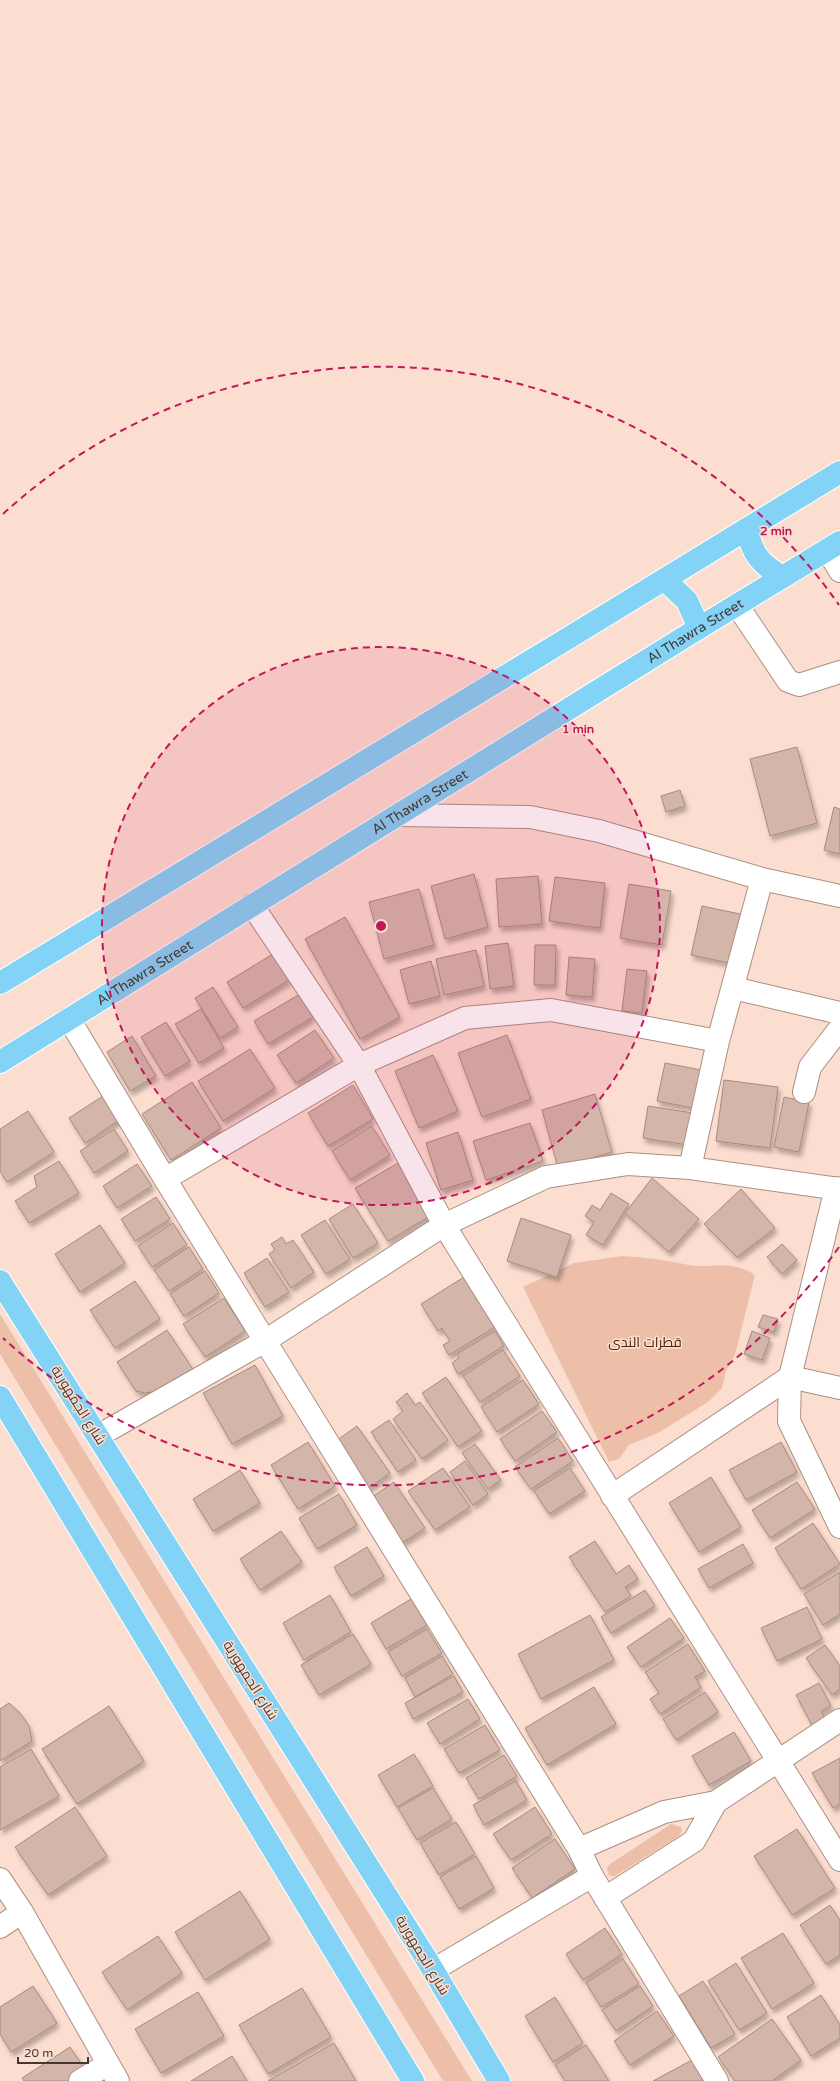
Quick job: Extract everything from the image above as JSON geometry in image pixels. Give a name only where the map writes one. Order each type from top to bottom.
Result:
[{"type":"main road","points":[[0,983],[302,798],[665,580],[840,472]]},
{"type":"main road","points":[[746,529],[750,545],[758,558],[769,570],[783,577]]},
{"type":"main road","name":"Al Thawra Street","points":[[0,1062],[737,604],[834,546]]},
{"type":"main road","points":[[665,580],[677,589],[687,601],[699,628]]},
{"type":"main road","name":"شارع الجمهورية","points":[[0,1280],[432,1970],[499,2081]]},
{"type":"main road","points":[[0,1397],[413,2081]]},
{"type":"street","points":[[834,546],[840,571]]},
{"type":"street","points":[[737,604],[788,681],[799,685],[840,672]]},
{"type":"street","points":[[399,815],[530,817],[599,831],[762,879],[840,896]]},
{"type":"street","points":[[690,1168],[718,1042],[762,879]]},
{"type":"street","points":[[252,905],[358,1065],[444,1225],[840,1860]]},
{"type":"street","points":[[732,988],[840,1013]]},
{"type":"street","points":[[164,1179],[358,1065],[465,1018],[551,1010],[718,1042]]},
{"type":"street","points":[[69,1018],[164,1179],[579,1849],[605,1898],[717,2081]]},
{"type":"street","points":[[804,1092],[810,1066],[840,1028]]},
{"type":"street","points":[[98,1436],[265,1341],[444,1225],[546,1177],[628,1164],[690,1168],[838,1189],[790,1377],[788,1421],[840,1527]]},
{"type":"street","points":[[612,1496],[790,1377],[840,1388]]},
{"type":"street","points":[[579,1849],[664,1812],[716,1802],[840,1720]]},
{"type":"street","points":[[605,1898],[694,1841],[716,1802]]},
{"type":"street","points":[[432,1970],[592,1876]]},
{"type":"street","points":[[0,1879],[22,1912],[113,2072],[80,2081]]},
{"type":"street","points":[[0,1927],[22,1912]]},
{"type":"green space","name":"قطرات الندى","points":[[622,1256],[656,1259],[698,1266],[738,1267],[755,1275],[735,1355],[726,1371],[722,1388],[708,1402],[658,1433],[629,1445],[619,1459],[609,1462],[523,1287],[574,1263]]},
{"type":"green space","points":[[0,1314],[472,2081],[443,2081],[0,1354]]},
{"type":"green space","points":[[671,1824],[681,1827],[682,1831],[679,1836],[615,1876],[609,1876],[607,1868],[610,1864]]},
{"type":"building","points":[[797,747],[817,823],[770,836],[750,759]]},
{"type":"building","points":[[680,790],[685,806],[666,812],[661,796]]},
{"type":"building","points":[[834,807],[840,809],[840,854],[824,850]]},
{"type":"building","points":[[474,874],[488,927],[445,939],[431,886]]},
{"type":"building","points":[[538,876],[542,924],[499,927],[496,879]]},
{"type":"building","points":[[555,877],[605,883],[600,928],[549,921]]},
{"type":"building","points":[[629,884],[671,891],[662,945],[620,938]]},
{"type":"building","points":[[419,889],[434,945],[384,959],[369,902]]},
{"type":"building","points":[[702,906],[745,915],[734,964],[691,955]]},
{"type":"building","points":[[345,917],[400,1017],[360,1039],[305,939]]},
{"type":"building","points":[[508,943],[514,986],[490,989],[485,946]]},
{"type":"building","points":[[535,945],[556,945],[555,985],[534,985]]},
{"type":"building","points":[[476,950],[484,986],[444,995],[436,959]]},
{"type":"building","points":[[273,954],[289,980],[243,1008],[227,982]]},
{"type":"building","points":[[569,957],[595,959],[592,997],[566,995]]},
{"type":"building","points":[[431,961],[440,996],[409,1004],[400,970]]},
{"type":"building","points":[[627,969],[647,971],[642,1013],[622,1011]]},
{"type":"building","points":[[213,987],[238,1027],[220,1038],[195,998]]},
{"type":"building","points":[[300,994],[313,1017],[268,1044],[254,1021]]},
{"type":"building","points":[[201,1009],[224,1048],[199,1063],[175,1024]]},
{"type":"building","points":[[166,1022],[190,1061],[165,1076],[141,1037]]},
{"type":"building","points":[[315,1030],[334,1058],[296,1083],[277,1055]]},
{"type":"building","points":[[507,1035],[531,1099],[482,1117],[458,1053]]},
{"type":"building","points":[[132,1036],[156,1076],[130,1091],[107,1052]]},
{"type":"building","points":[[250,1049],[275,1088],[223,1121],[198,1081]]},
{"type":"building","points":[[433,1055],[458,1111],[419,1128],[395,1071]]},
{"type":"building","points":[[665,1063],[706,1071],[698,1109],[657,1101]]},
{"type":"building","points":[[724,1080],[778,1087],[770,1148],[716,1141]]},
{"type":"building","points":[[192,1082],[221,1128],[171,1160],[142,1114]]},
{"type":"building","points":[[353,1085],[373,1119],[328,1146],[308,1113]]},
{"type":"building","points":[[106,1094],[122,1118],[85,1143],[69,1118]]},
{"type":"building","points":[[595,1094],[612,1152],[558,1168],[542,1110]]},
{"type":"building","points":[[784,1097],[809,1102],[799,1152],[774,1147]]},
{"type":"building","points":[[648,1106],[693,1113],[688,1145],[643,1138]]},
{"type":"building","points":[[28,1111],[54,1152],[7,1182],[0,1171],[0,1129]]},
{"type":"building","points":[[530,1123],[543,1161],[486,1180],[473,1141]]},
{"type":"building","points":[[372,1126],[390,1155],[350,1180],[332,1151]]},
{"type":"building","points":[[114,1129],[128,1151],[94,1173],[80,1151]]},
{"type":"building","points":[[458,1132],[473,1180],[441,1190],[426,1143]]},
{"type":"building","points":[[59,1161],[79,1193],[29,1223],[15,1201],[37,1187],[34,1176]]},
{"type":"building","points":[[398,1163],[430,1216],[388,1241],[355,1188]]},
{"type":"building","points":[[137,1164],[152,1186],[117,1208],[103,1186]]},
{"type":"building","points":[[652,1178],[699,1219],[669,1252],[625,1213]]},
{"type":"building","points":[[741,1189],[775,1228],[737,1257],[704,1224]]},
{"type":"building","points":[[611,1193],[629,1204],[603,1245],[586,1235],[594,1222],[585,1216],[592,1205],[600,1210]]},
{"type":"building","points":[[156,1197],[170,1219],[135,1241],[121,1219]]},
{"type":"building","points":[[353,1204],[378,1243],[353,1258],[329,1219]]},
{"type":"building","points":[[521,1218],[571,1235],[557,1277],[507,1261]]},
{"type":"building","points":[[325,1220],[350,1259],[326,1274],[301,1235]]},
{"type":"building","points":[[173,1223],[187,1245],[152,1267],[138,1246]]},
{"type":"building","points":[[100,1225],[125,1263],[80,1292],[55,1254]]},
{"type":"building","points":[[282,1237],[286,1244],[293,1240],[314,1272],[291,1288],[269,1254],[275,1250],[271,1244]]},
{"type":"building","points":[[782,1244],[797,1260],[782,1274],[767,1257]]},
{"type":"building","points":[[189,1247],[203,1269],[169,1291],[154,1270]]},
{"type":"building","points":[[267,1258],[289,1292],[265,1307],[244,1273]]},
{"type":"building","points":[[205,1271],[219,1293],[184,1316],[170,1294]]},
{"type":"building","points":[[464,1277],[495,1327],[449,1355],[443,1345],[450,1341],[442,1328],[438,1331],[421,1304]]},
{"type":"building","points":[[135,1281],[160,1319],[115,1348],[90,1310]]},
{"type":"building","points":[[224,1298],[245,1331],[205,1357],[183,1324]]},
{"type":"building","points":[[763,1315],[778,1319],[774,1332],[758,1327]]},
{"type":"building","points":[[167,1330],[194,1371],[166,1390],[145,1393],[136,1391],[117,1362]]},
{"type":"building","points":[[495,1331],[504,1346],[458,1374],[452,1363],[459,1358],[457,1354]]},
{"type":"building","points":[[752,1331],[770,1338],[762,1360],[744,1354]]},
{"type":"building","points":[[503,1350],[520,1376],[480,1402],[463,1376]]},
{"type":"building","points":[[255,1365],[283,1416],[232,1444],[203,1393]]},
{"type":"building","points":[[446,1377],[482,1431],[458,1447],[422,1393]]},
{"type":"building","points":[[523,1380],[539,1404],[497,1432],[481,1407]]},
{"type":"building","points":[[407,1393],[415,1405],[420,1402],[448,1440],[422,1459],[393,1419],[403,1411],[396,1402]]},
{"type":"building","points":[[542,1411],[557,1432],[515,1461],[500,1439]]},
{"type":"building","points":[[389,1420],[416,1460],[398,1472],[371,1432]]},
{"type":"building","points":[[357,1426],[390,1473],[369,1488],[336,1441]]},
{"type":"building","points":[[558,1438],[573,1461],[531,1489],[515,1467]]},
{"type":"building","points":[[308,1442],[335,1486],[298,1509],[271,1465]]},
{"type":"building","points":[[781,1442],[797,1472],[746,1500],[729,1470]]},
{"type":"building","points":[[475,1444],[501,1480],[488,1489],[462,1453]]},
{"type":"building","points":[[465,1461],[488,1494],[473,1505],[450,1472]]},
{"type":"building","points":[[443,1468],[470,1507],[435,1530],[408,1491]]},
{"type":"building","points":[[570,1468],[585,1491],[549,1514],[534,1491]]},
{"type":"building","points":[[240,1470],[260,1503],[213,1531],[193,1499]]},
{"type":"building","points":[[711,1477],[741,1527],[699,1552],[669,1503]]},
{"type":"building","points":[[394,1482],[425,1528],[402,1543],[372,1497]]},
{"type":"building","points":[[797,1482],[815,1509],[770,1538],[752,1510]]},
{"type":"building","points":[[339,1494],[357,1525],[317,1549],[299,1518]]},
{"type":"building","points":[[813,1523],[840,1564],[801,1589],[775,1548]]},
{"type":"building","points":[[281,1531],[302,1562],[260,1590],[240,1559]]},
{"type":"building","points":[[595,1541],[616,1574],[629,1565],[638,1579],[625,1587],[631,1596],[605,1612],[569,1557]]},
{"type":"building","points":[[743,1544],[753,1563],[709,1588],[698,1569]]},
{"type":"building","points":[[367,1547],[384,1576],[351,1596],[334,1567]]},
{"type":"building","points":[[840,1572],[840,1614],[823,1625],[804,1594]]},
{"type":"building","points":[[645,1590],[655,1606],[611,1633],[601,1617]]},
{"type":"building","points":[[330,1595],[351,1632],[304,1660],[283,1623]]},
{"type":"building","points":[[411,1599],[427,1625],[386,1649],[371,1623]]},
{"type":"building","points":[[807,1607],[822,1639],[777,1661],[761,1628]]},
{"type":"building","points":[[590,1615],[614,1660],[541,1699],[518,1654]]},
{"type":"building","points":[[670,1618],[684,1638],[641,1667],[627,1647]]},
{"type":"building","points":[[427,1629],[442,1653],[402,1676],[388,1652]]},
{"type":"building","points":[[353,1634],[371,1664],[319,1695],[301,1665]]},
{"type":"building","points":[[688,1644],[705,1671],[695,1677],[701,1687],[660,1714],[650,1699],[659,1693],[645,1672]]},
{"type":"building","points":[[825,1645],[840,1666],[840,1689],[832,1695],[806,1658]]},
{"type":"building","points":[[442,1656],[453,1674],[415,1697],[405,1678]]},
{"type":"building","points":[[454,1676],[463,1692],[413,1719],[405,1703]]},
{"type":"building","points":[[819,1683],[831,1706],[821,1711],[829,1726],[816,1733],[796,1695]]},
{"type":"building","points":[[594,1687],[616,1724],[547,1765],[525,1728]]},
{"type":"building","points":[[705,1692],[718,1712],[676,1740],[663,1719]]},
{"type":"building","points":[[468,1699],[480,1719],[440,1744],[427,1723]]},
{"type":"building","points":[[9,1703],[20,1713],[29,1726],[32,1741],[0,1761],[0,1709]]},
{"type":"building","points":[[109,1706],[144,1761],[77,1804],[42,1749]]},
{"type":"building","points":[[485,1725],[500,1750],[459,1773],[444,1749]]},
{"type":"building","points":[[734,1732],[751,1761],[709,1785],[692,1756]]},
{"type":"building","points":[[31,1749],[59,1796],[0,1830],[0,1767]]},
{"type":"building","points":[[414,1754],[433,1786],[397,1807],[378,1775]]},
{"type":"building","points":[[504,1755],[517,1776],[479,1799],[466,1778]]},
{"type":"building","points":[[840,1758],[840,1804],[833,1808],[812,1773]]},
{"type":"building","points":[[516,1781],[527,1800],[484,1825],[473,1805]]},
{"type":"building","points":[[433,1788],[452,1819],[417,1840],[398,1808]]},
{"type":"building","points":[[75,1807],[107,1856],[48,1895],[15,1847]]},
{"type":"building","points":[[535,1807],[552,1834],[511,1860],[493,1834]]},
{"type":"building","points":[[456,1822],[475,1854],[439,1875],[420,1843]]},
{"type":"building","points":[[797,1829],[835,1888],[792,1915],[754,1856]]},
{"type":"building","points":[[555,1839],[575,1869],[532,1898],[512,1868]]},
{"type":"building","points":[[476,1856],[494,1888],[459,1909],[440,1877]]},
{"type":"building","points":[[240,1891],[270,1939],[205,1980],[175,1932]]},
{"type":"building","points":[[830,1905],[840,1920],[840,1955],[826,1964],[800,1925]]},
{"type":"building","points":[[605,1928],[622,1954],[583,1980],[566,1954]]},
{"type":"building","points":[[783,1933],[814,1983],[772,2009],[741,1958]]},
{"type":"building","points":[[158,1936],[182,1973],[127,2010],[102,1972]]},
{"type":"building","points":[[623,1959],[639,1984],[601,2007],[586,1983]]},
{"type":"building","points":[[736,1963],[767,2013],[739,2030],[708,1981]]},
{"type":"building","points":[[703,1981],[735,2034],[711,2048],[679,1996]]},
{"type":"building","points":[[33,1986],[57,2023],[11,2052],[0,2034],[0,2007]]},
{"type":"building","points":[[640,1986],[653,2006],[616,2031],[602,2010]]},
{"type":"building","points":[[302,1988],[331,2037],[268,2074],[239,2025]]},
{"type":"building","points":[[198,1992],[224,2036],[161,2073],[135,2029]]},
{"type":"building","points":[[821,1995],[840,2025],[840,2038],[811,2056],[787,2017]]},
{"type":"building","points":[[555,1997],[583,2043],[553,2062],[525,2016]]},
{"type":"building","points":[[657,2011],[674,2036],[630,2065],[614,2041]]},
{"type":"building","points":[[772,2019],[801,2060],[772,2081],[735,2081],[718,2057]]},
{"type":"building","points":[[334,2043],[356,2081],[268,2081]]},
{"type":"building","points":[[586,2045],[609,2081],[565,2081],[555,2065]]},
{"type":"building","points":[[70,2047],[93,2081],[24,2081],[22,2078]]},
{"type":"building","points":[[232,2056],[247,2081],[191,2081]]},
{"type":"building","points":[[692,2060],[704,2081],[653,2081]]}]
